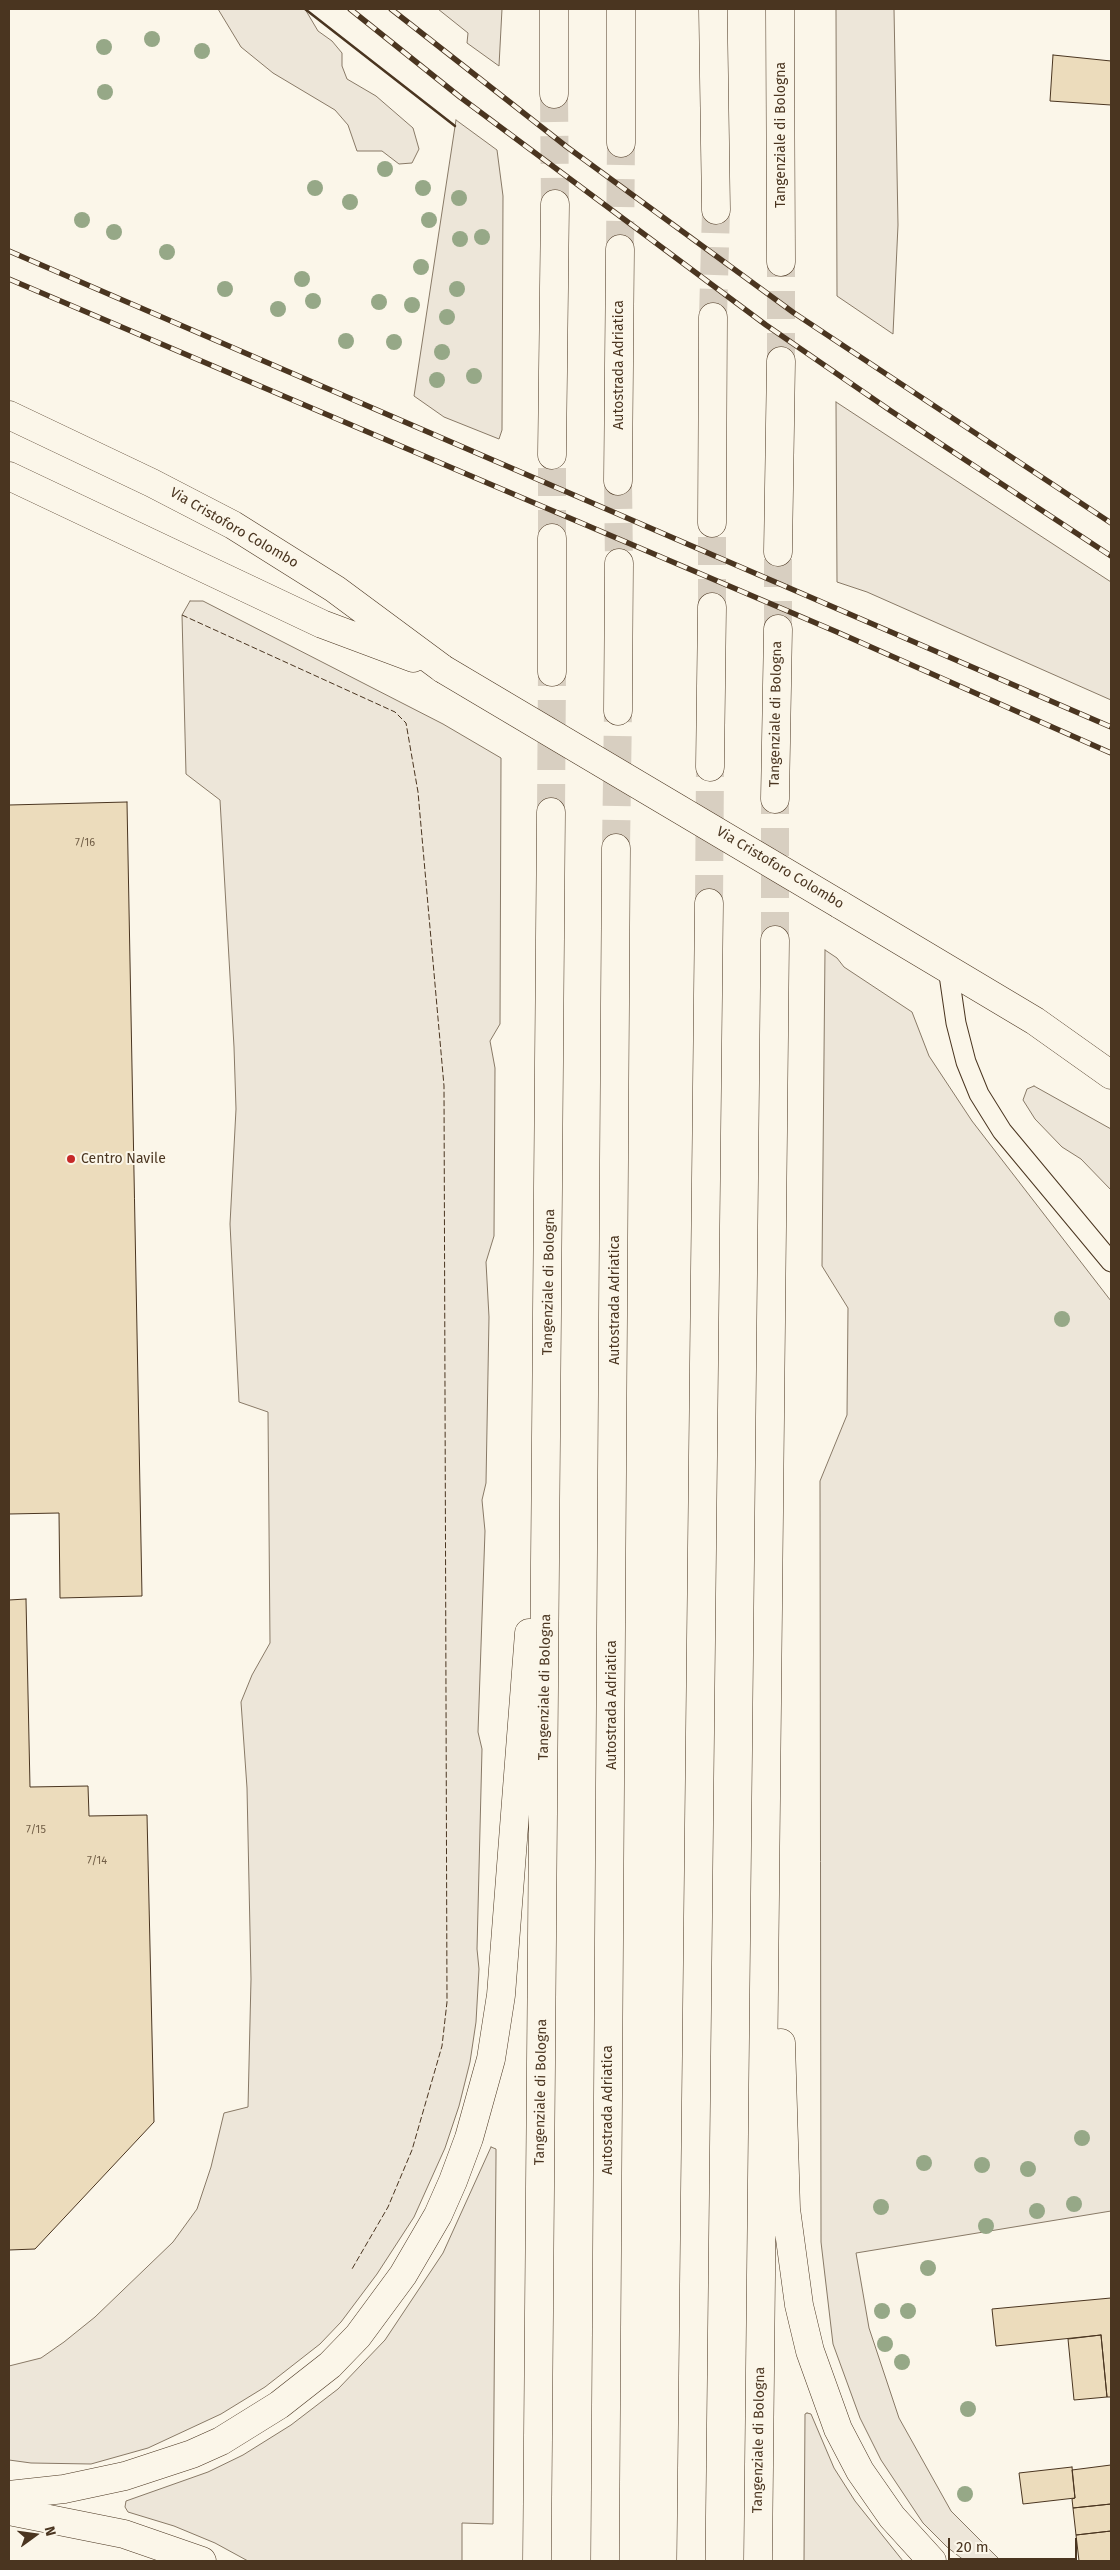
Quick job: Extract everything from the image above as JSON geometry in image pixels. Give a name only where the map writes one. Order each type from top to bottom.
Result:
[{"type":"main road","points":[[554,9],[554,94]]},
{"type":"main road","points":[[621,9],[621,143]]},
{"type":"main road","points":[[713,9],[716,210]]},
{"type":"main road","name":"Tangenziale di Bologna","points":[[780,9],[781,262]]},
{"type":"main road","points":[[552,455],[555,204]]},
{"type":"main road","name":"Autostrada Adriatica","points":[[618,481],[620,249]]},
{"type":"main road","points":[[712,523],[713,317]]},
{"type":"main road","points":[[778,552],[781,361]]},
{"type":"main road","name":"Via Cristoforo Colombo","points":[[9,416],[152,483],[233,524],[335,589],[443,669],[948,968],[1035,1021],[1111,1075]]},
{"type":"main road","name":"Via Cristoforo Colombo","points":[[9,476],[322,624],[443,669]]},
{"type":"main road","points":[[552,538],[552,672]]},
{"type":"main road","points":[[618,711],[619,563]]},
{"type":"main road","points":[[710,767],[712,606]]},
{"type":"main road","name":"Tangenziale di Bologna","points":[[775,799],[778,629]]},
{"type":"main road","name":"Tangenziale di Bologna","points":[[537,2561],[548,1403],[551,812]]},
{"type":"main road","name":"Autostrada Adriatica","points":[[605,2561],[616,848]]},
{"type":"main road","points":[[691,2561],[709,903]]},
{"type":"main road","name":"Tangenziale di Bologna","points":[[758,2561],[775,940]]},
{"type":"main road","points":[[9,2495],[64,2490],[161,2466],[221,2441],[280,2405],[330,2364],[358,2336],[403,2275],[438,2215],[469,2138],[496,2034],[548,1403]]},
{"type":"main road","points":[[769,1451],[780,2010],[786,2209],[791,2254],[799,2305],[810,2351],[838,2429],[860,2471],[892,2517],[932,2561]]},
{"type":"main road","points":[[9,2511],[124,2534],[202,2561]]},
{"type":"lane","points":[[948,968],[956,1023],[966,1062],[979,1094],[1002,1131],[1111,1262]]},
{"type":"shaded area","points":[[218,9],[305,9],[318,31],[332,41],[342,53],[342,66],[347,79],[376,96],[413,128],[419,149],[412,163],[399,164],[382,151],[357,151],[348,125],[335,110],[273,73],[241,47]]},
{"type":"shaded area","points":[[438,9],[502,9],[499,66],[467,43],[468,33]]},
{"type":"shaded area","points":[[836,9],[894,9],[898,225],[893,334],[837,296]]},
{"type":"shaded area","points":[[456,120],[497,150],[503,196],[502,430],[499,439],[444,417],[414,396]]},
{"type":"shaded area","points":[[836,402],[1111,582],[1111,700],[867,592],[837,582]]},
{"type":"shaded area","points":[[190,601],[203,601],[443,724],[501,758],[500,1024],[490,1041],[495,1068],[494,1236],[486,1262],[489,1317],[486,1483],[482,1500],[485,1531],[478,1732],[482,1749],[477,1949],[479,1969],[476,2022],[470,2062],[459,2106],[445,2148],[414,2217],[377,2274],[341,2322],[320,2344],[265,2387],[221,2414],[148,2448],[91,2464],[31,2463],[9,2460],[9,2366],[41,2358],[64,2342],[95,2317],[173,2242],[197,2209],[211,2167],[224,2113],[248,2107],[251,1979],[247,1788],[241,1702],[252,1675],[270,1643],[268,1412],[239,1402],[230,1224],[236,1109],[220,800],[186,774],[182,615]]},
{"type":"shaded area","points":[[825,950],[837,958],[844,967],[912,1012],[929,1056],[972,1121],[1111,1301],[1111,2211],[856,2253],[869,2328],[899,2418],[951,2511],[1001,2561],[965,2561],[947,2547],[923,2523],[881,2460],[860,2418],[833,2344],[821,2242],[820,1481],[847,1415],[848,1308],[822,1266]]},
{"type":"shaded area","points":[[1034,1086],[1111,1129],[1111,1190],[1081,1159],[1062,1147],[1035,1119],[1023,1100],[1027,1089]]},
{"type":"shaded area","points":[[491,2147],[496,2149],[493,2524],[462,2523],[462,2561],[248,2561],[215,2543],[174,2526],[128,2512],[125,2507],[126,2501],[208,2472],[243,2455],[291,2425],[338,2389],[385,2340],[443,2253]]},
{"type":"shaded area","points":[[805,2414],[811,2414],[834,2468],[855,2501],[903,2561],[804,2561]]},
{"type":"building","points":[[1053,55],[1111,61],[1111,105],[1050,101]]},
{"type":"building","name":"Centro Navile","points":[[127,802],[142,1596],[60,1598],[59,1513],[9,1514],[9,805]]},
{"type":"building","points":[[26,1599],[30,1787],[88,1786],[89,1816],[147,1815],[154,2122],[35,2249],[9,2250],[9,1600]]},
{"type":"building","points":[[1111,2298],[1111,2397],[1107,2397],[1101,2335],[996,2346],[992,2309]]},
{"type":"building","points":[[1101,2335],[1107,2397],[1074,2400],[1068,2339]]},
{"type":"building","points":[[1111,2465],[1111,2504],[1073,2508],[1072,2499],[1075,2498],[1072,2470]]},
{"type":"building","points":[[1072,2467],[1075,2498],[1023,2504],[1019,2473]]},
{"type":"building","points":[[1111,2504],[1111,2531],[1076,2535],[1073,2508]]},
{"type":"building","points":[[1111,2531],[1111,2561],[1079,2561],[1076,2535]]},
{"type":"tunnel","points":[[554,94],[555,204]]},
{"type":"tunnel","points":[[620,249],[621,143]]},
{"type":"tunnel","points":[[713,317],[716,210]]},
{"type":"tunnel","points":[[781,262],[781,361]]},
{"type":"tunnel","points":[[552,455],[552,538]]},
{"type":"tunnel","points":[[618,481],[619,563]]},
{"type":"tunnel","points":[[712,523],[712,607]]},
{"type":"tunnel","points":[[778,552],[778,629]]},
{"type":"tunnel","points":[[551,812],[552,672]]},
{"type":"tunnel","points":[[616,848],[618,711]]},
{"type":"tunnel","points":[[709,903],[710,767]]},
{"type":"tunnel","points":[[775,799],[775,940]]},
{"type":"railway","points":[[350,9],[460,97],[766,325],[891,411],[1111,556]]},
{"type":"railway","points":[[391,9],[567,147],[794,313],[1111,523]]},
{"type":"railway","points":[[9,251],[1111,727]]},
{"type":"railway","points":[[9,279],[837,632],[1111,753]]},
{"type":"fence","points":[[182,615],[395,712],[406,723],[418,792],[444,1086],[447,2002],[442,2046],[412,2150],[388,2207],[352,2269]]},
{"type":"wall","points":[[305,9],[455,126]]},
{"type":"place","name":"Centro Navile","points":[[71,1159]]}]
